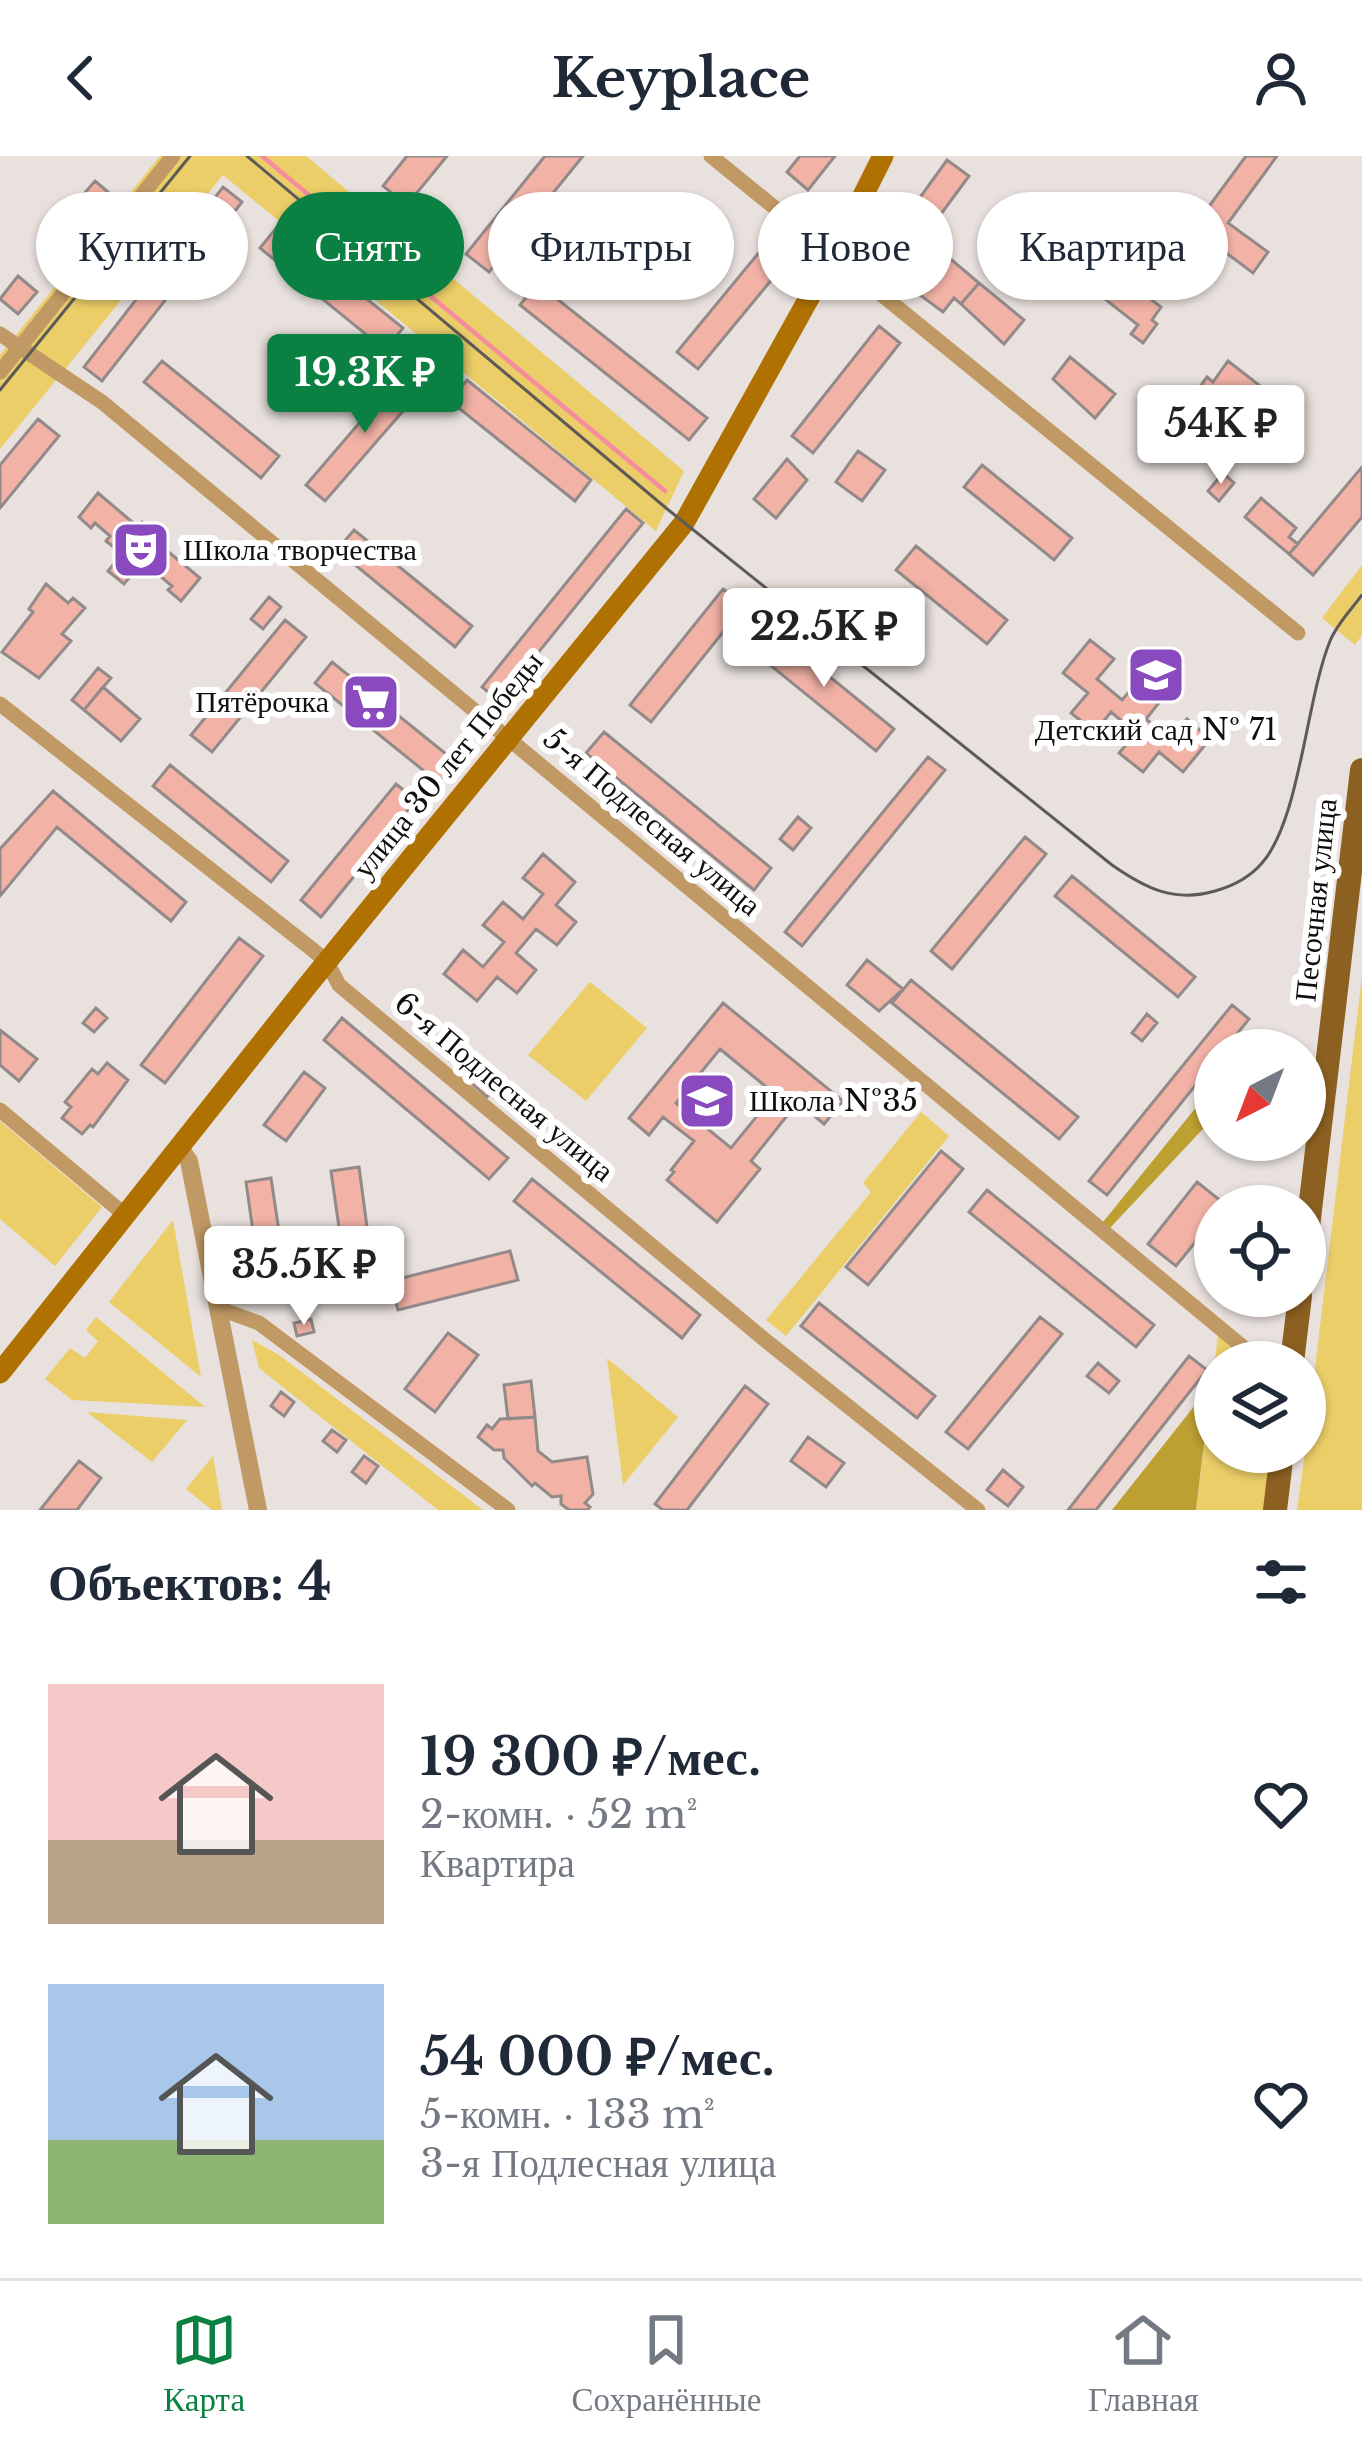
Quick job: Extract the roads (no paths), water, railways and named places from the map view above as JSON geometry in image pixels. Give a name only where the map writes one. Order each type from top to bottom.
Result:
[{"type":"main road","name":"улица 30 лет Победы","points":[[865,192],[883,156]]},
{"type":"main road","name":"улица 30 лет Победы","points":[[0,1372],[684,523],[808,300]]},
{"type":"main road","name":"Песочная улица","points":[[1313,1185],[1362,770]]},
{"type":"main road","points":[[1275,1510],[1279,1473]]},
{"type":"street","points":[[0,372],[173,156]]},
{"type":"street","points":[[712,156],[758,194]]},
{"type":"street","points":[[888,300],[1298,633]]},
{"type":"street","name":"5-я Подлесная улица","points":[[0,334],[102,402],[1236,1341]]},
{"type":"street","name":"6-я Подлесная улица","points":[[0,704],[327,962],[339,985],[750,1328],[978,1510]]},
{"type":"street","points":[[0,1110],[125,1215]]},
{"type":"street","points":[[179,1147],[189,1161],[258,1510]]},
{"type":"street","points":[[218,1308],[260,1323],[508,1510]]},
{"type":"waterway","points":[[262,156],[665,491]]},
{"type":"tram line","points":[[0,390],[190,156]]},
{"type":"tram line","points":[[247,156],[666,508],[1112,865],[1148,886],[1173,894],[1200,894],[1235,884],[1262,863],[1275,844],[1294,789],[1330,641],[1362,595]]},
{"type":"place","name":"Школа творчества","points":[[141,550]]},
{"type":"place","name":"Детский сад № 71","points":[[1156,675]]},
{"type":"place","name":"Пятёрочка","points":[[371,702]]},
{"type":"place","name":"Школа №35","points":[[707,1101]]}]
